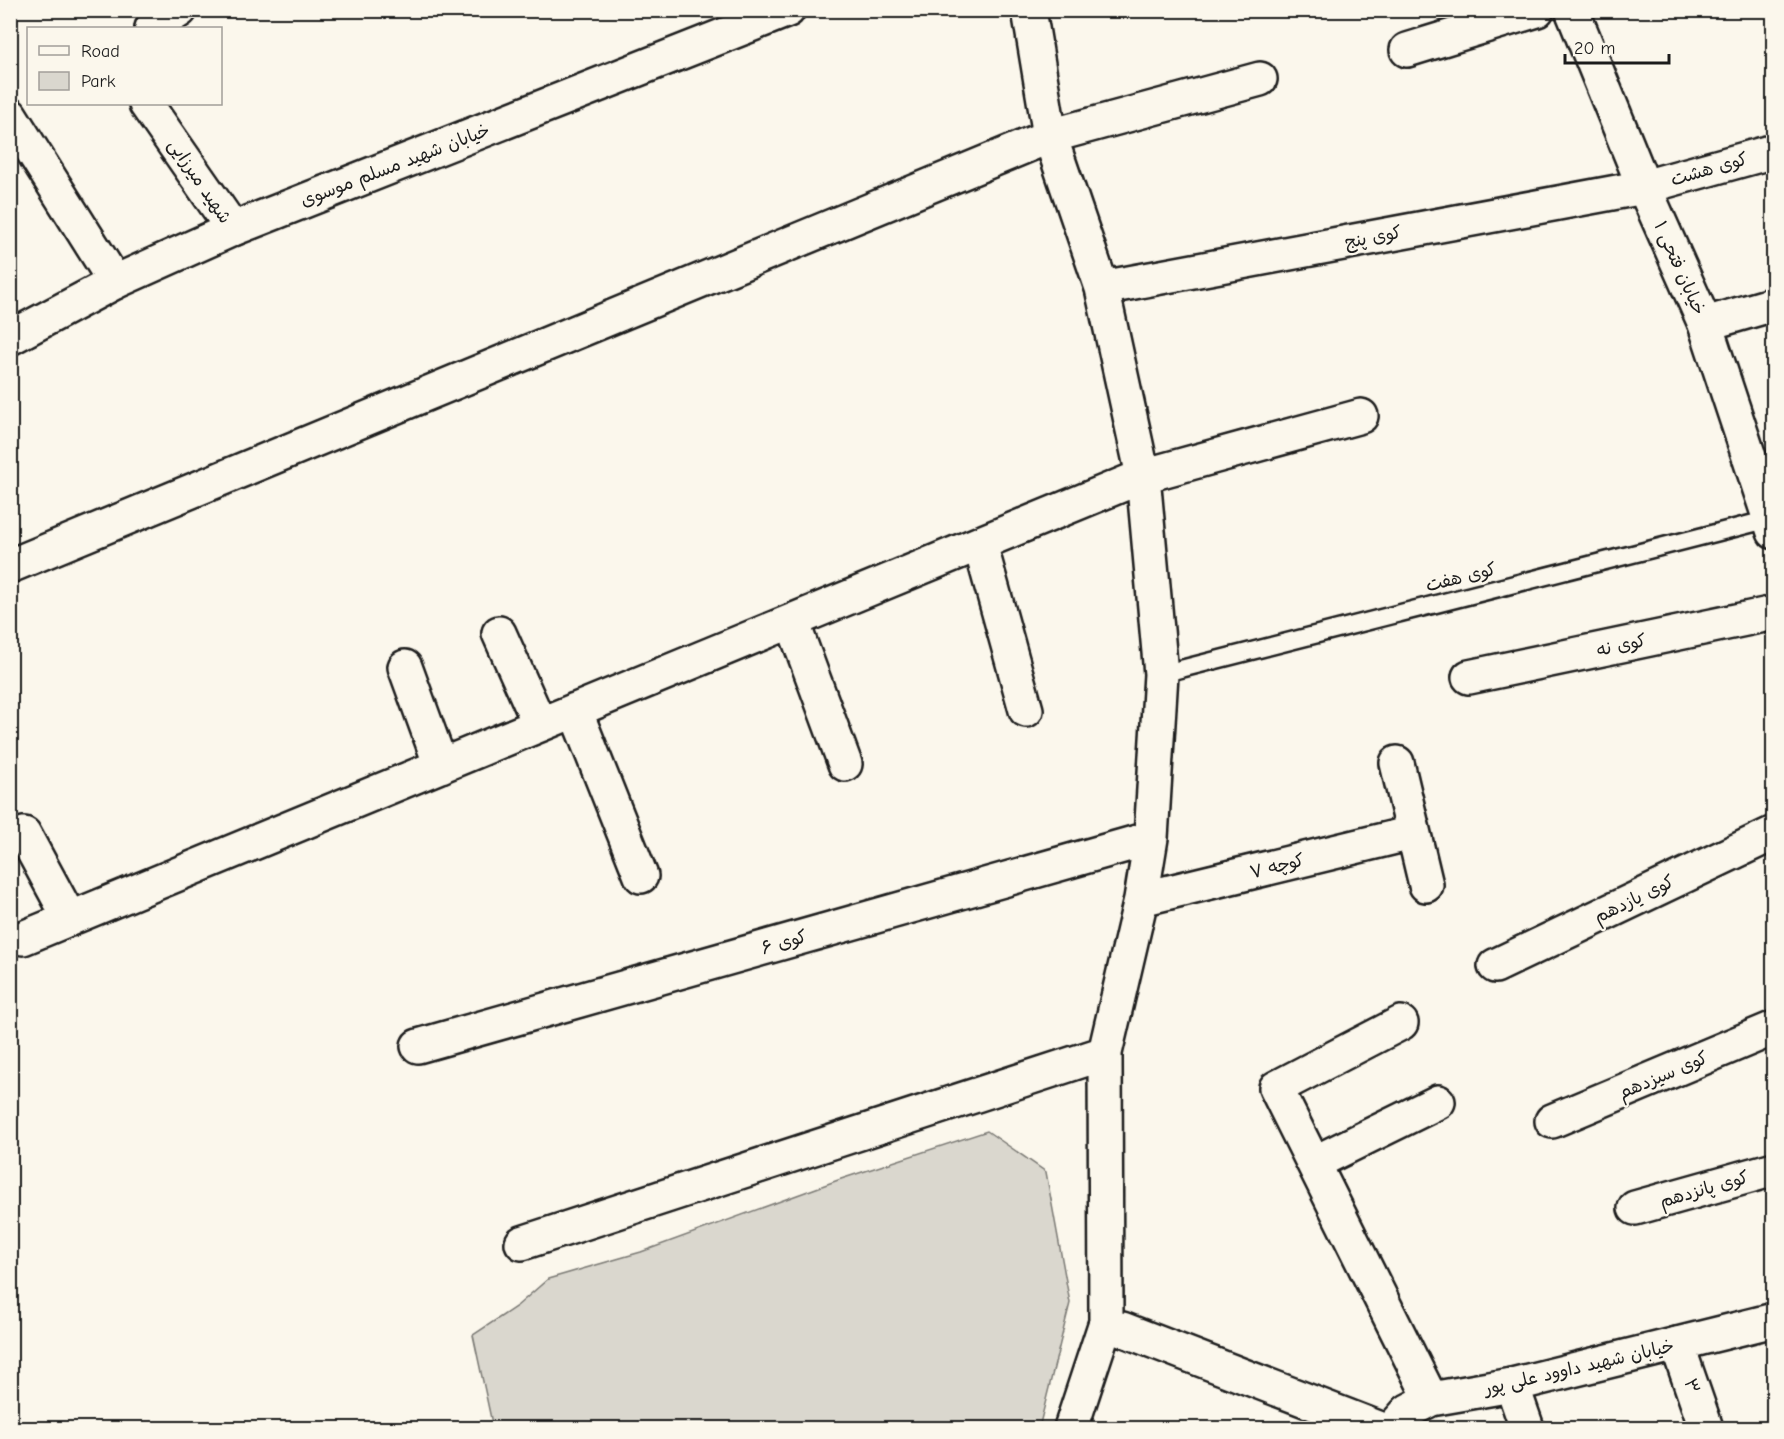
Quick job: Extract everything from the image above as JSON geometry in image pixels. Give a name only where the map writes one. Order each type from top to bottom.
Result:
[{"type":"street","points":[[154,27],[180,10]]},
{"type":"street","name":"خیابان شهید مسلم موسوی","points":[[10,338],[115,282],[233,229],[788,10]]},
{"type":"street","points":[[1029,10],[1050,136],[1102,288],[1143,476],[1161,674],[1150,838],[1142,900],[1105,1053],[1106,1322],[1071,1428]]},
{"type":"street","points":[[1407,50],[1537,10]]},
{"type":"street","name":"خیابان فتحی ۱","points":[[1572,10],[1644,187],[1705,324],[1772,523]]},
{"type":"street","points":[[10,566],[1050,136],[1260,79]]},
{"type":"street","name":"شهید میرزایی","points":[[147,105],[233,229]]},
{"type":"street","points":[[10,115],[115,282]]},
{"type":"street","name":"کوی هشت","points":[[1644,187],[1773,150]]},
{"type":"street","name":"کوی پنج","points":[[1102,288],[1644,187]]},
{"type":"street","points":[[1705,324],[1773,304]]},
{"type":"street","points":[[22,938],[1143,476],[1361,416]]},
{"type":"street","points":[[980,544],[1026,710]]},
{"type":"street","name":"کوی نه","points":[[1469,677],[1773,614]]},
{"type":"street","points":[[792,621],[844,764]]},
{"type":"street","points":[[500,633],[540,725]]},
{"type":"street","points":[[405,667],[441,766]]},
{"type":"street","points":[[575,710],[641,876]]},
{"type":"street","points":[[1396,763],[1426,885]]},
{"type":"street","name":"کوچه ۷","points":[[1142,900],[1412,833]]},
{"type":"street","name":"کوی یازدهم","points":[[1495,966],[1773,833]]},
{"type":"street","points":[[24,834],[70,919]]},
{"type":"street","name":"کوی ۶","points":[[418,1046],[1150,838]]},
{"type":"street","points":[[1401,1023],[1276,1088],[1431,1399]]},
{"type":"street","name":"کوی سیزدهم","points":[[1552,1121],[1773,1028]]},
{"type":"street","points":[[522,1243],[1105,1053]]},
{"type":"street","points":[[1314,1163],[1438,1102]]},
{"type":"street","name":"کوی پانزدهم","points":[[1635,1208],[1773,1169]]},
{"type":"street","name":"خیابان شهید داوود علی پور","points":[[1393,1428],[1408,1411],[1431,1399],[1512,1385],[1773,1320]]},
{"type":"street","points":[[1122,1329],[1378,1428]]},
{"type":"street","name":"۳","points":[[1677,1344],[1706,1428]]},
{"type":"street","points":[[1512,1385],[1527,1428]]},
{"type":"lane","name":"کوی هفت","points":[[1161,674],[1772,523]]},
{"type":"green space","points":[[987,1131],[1046,1172],[1070,1303],[1039,1428],[493,1428],[473,1335],[517,1306],[548,1279],[641,1252],[841,1179]]}]
